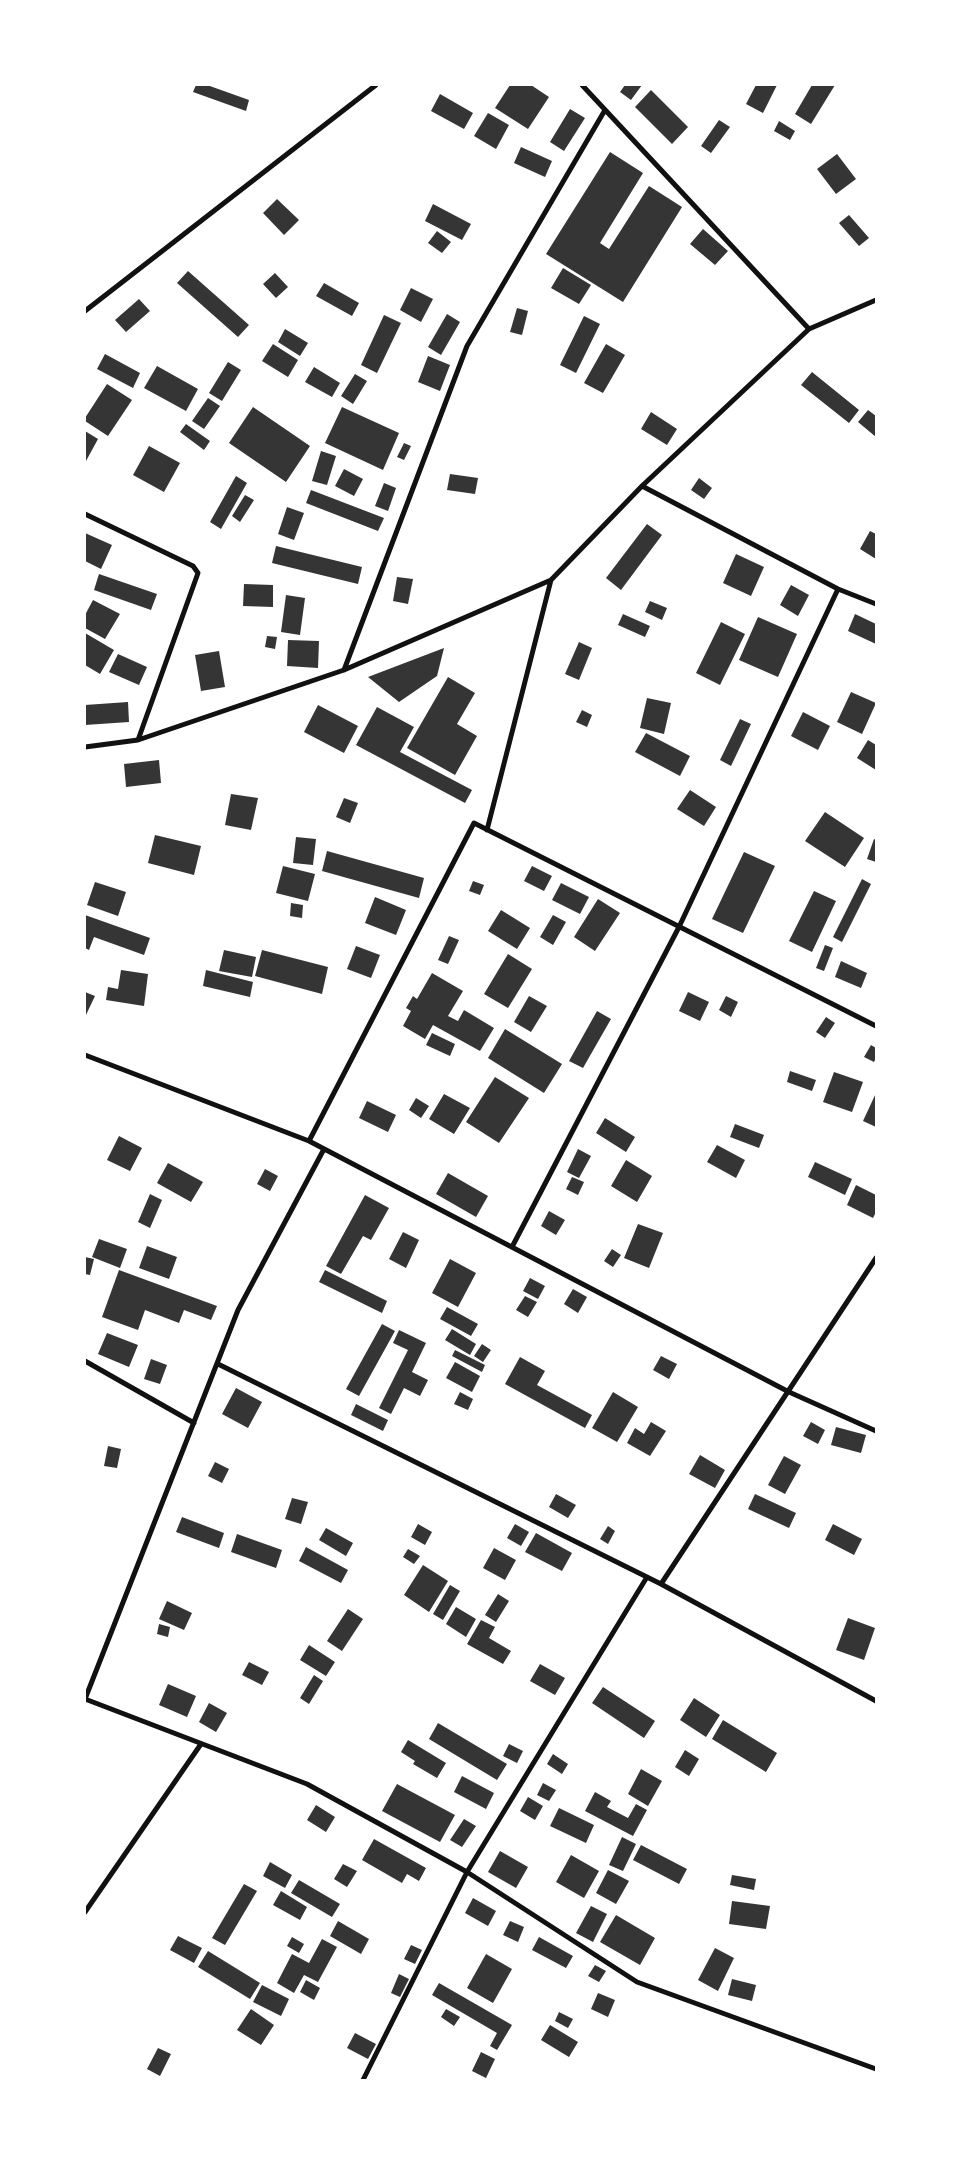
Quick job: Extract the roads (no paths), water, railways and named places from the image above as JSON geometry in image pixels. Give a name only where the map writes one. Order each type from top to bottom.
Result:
[{"type":"street","points":[[85,311],[376,85]]},
{"type":"street","points":[[582,85],[809,329]]},
{"type":"street","points":[[344,670],[467,346],[605,110]]},
{"type":"street","points":[[85,748],[138,740],[344,670],[551,580],[642,486],[809,329],[876,300]]},
{"type":"street","points":[[642,486],[838,589],[876,604]]},
{"type":"street","points":[[85,514],[193,566],[198,573],[138,740]]},
{"type":"street","points":[[487,830],[551,580]]},
{"type":"street","points":[[512,1247],[679,927],[838,589]]},
{"type":"street","points":[[309,1141],[474,823],[876,1026]]},
{"type":"street","points":[[85,1055],[309,1141],[789,1392],[876,1431]]},
{"type":"street","points":[[324,1150],[238,1310],[85,1700],[307,1784],[467,1872],[638,1982],[876,2069]]},
{"type":"street","points":[[661,1584],[876,1258]]},
{"type":"street","points":[[85,1361],[194,1424]]},
{"type":"street","points":[[218,1364],[661,1584],[876,1701]]},
{"type":"street","points":[[363,2080],[467,1872],[646,1577]]},
{"type":"street","points":[[85,1912],[201,1744]]}]
